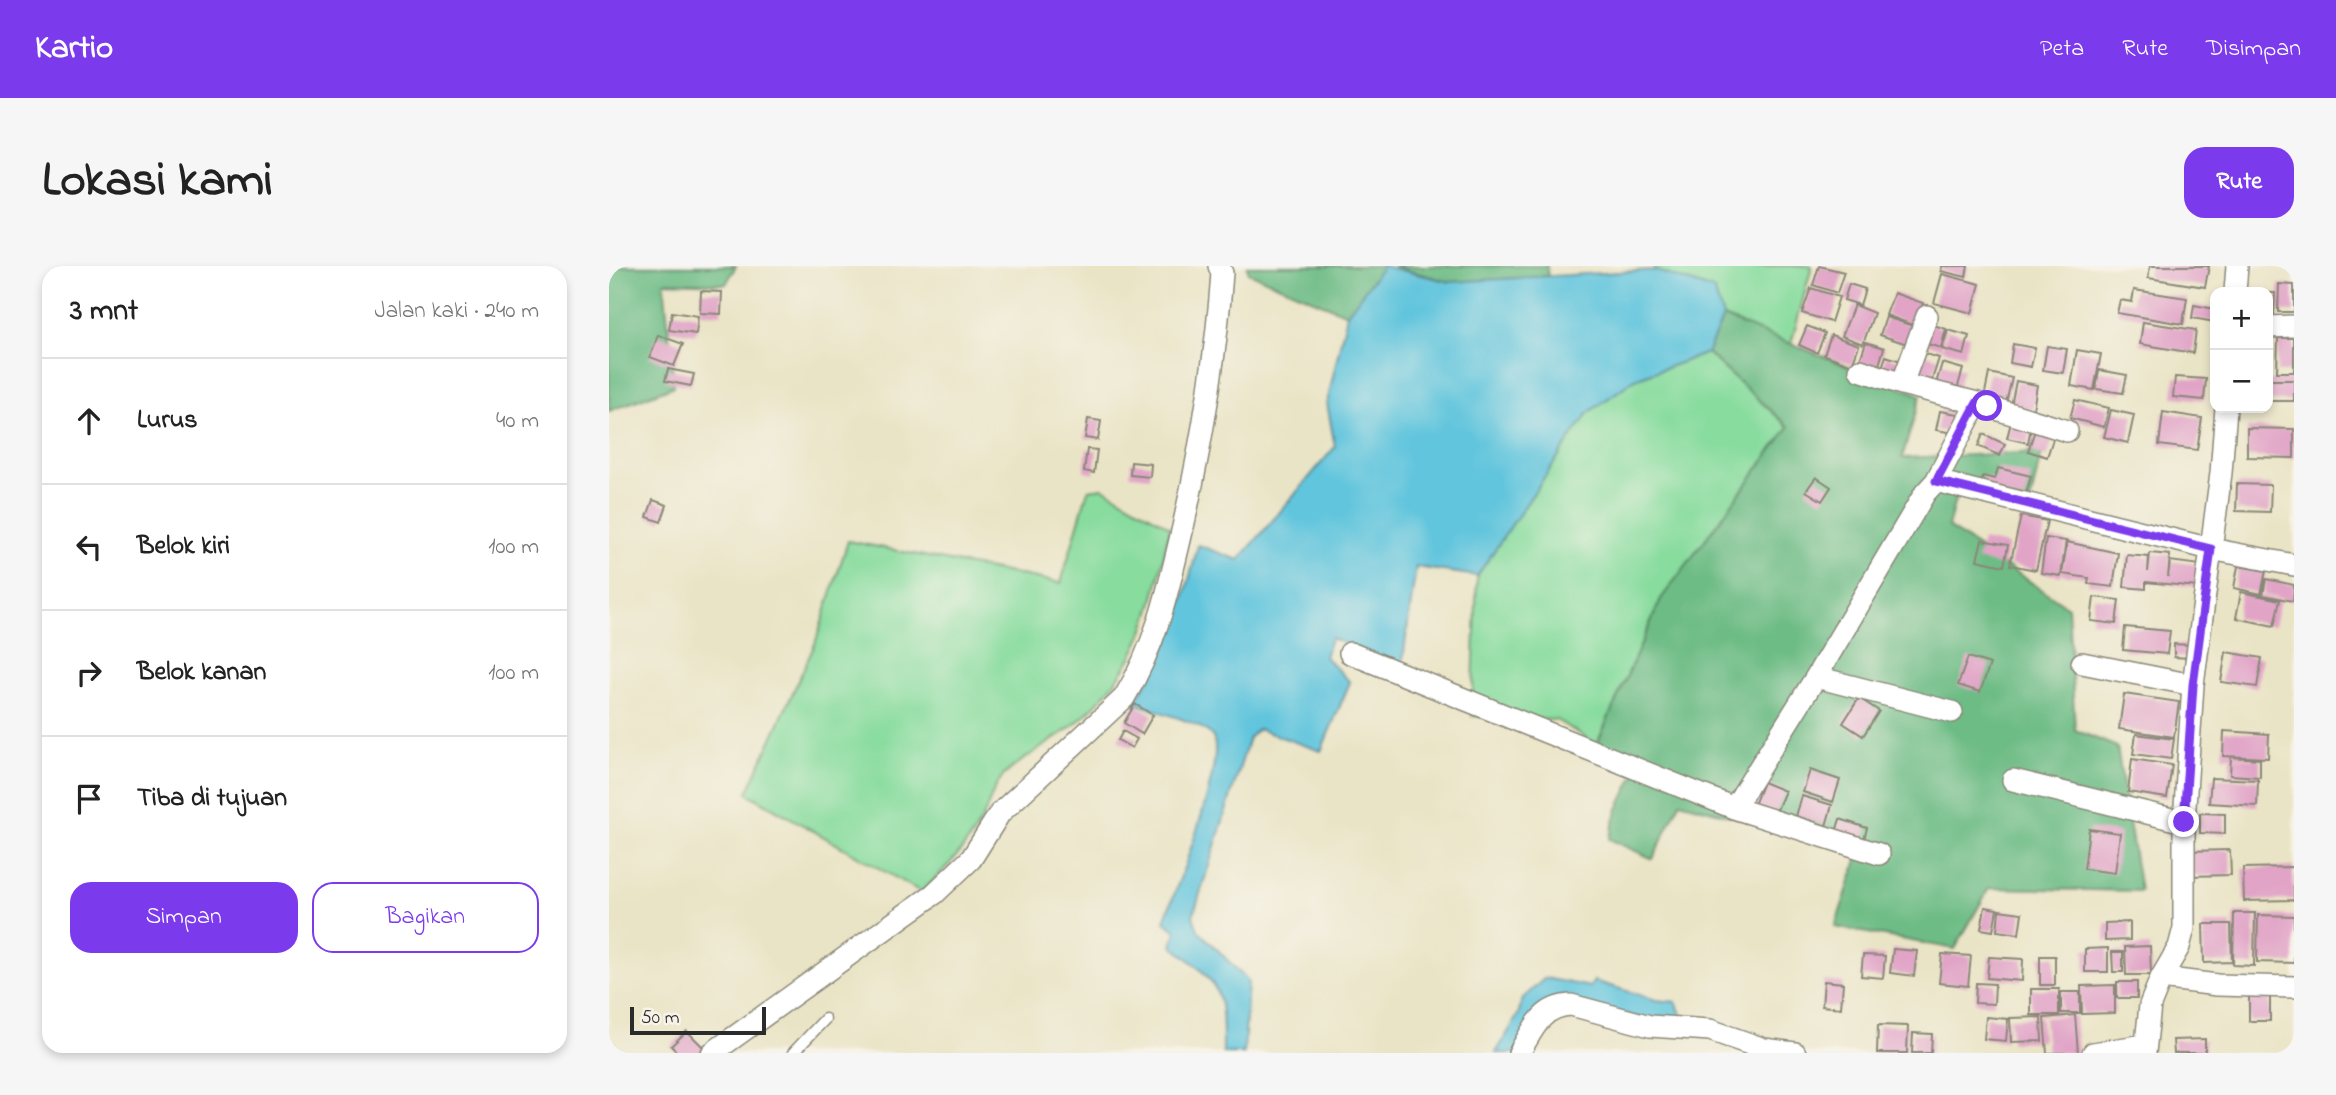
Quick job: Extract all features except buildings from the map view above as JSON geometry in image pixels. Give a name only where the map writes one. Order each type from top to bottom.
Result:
[{"type":"street","points":[[712,1053],[934,894],[971,859],[1000,813],[1124,698],[1138,675],[1163,616],[1203,437],[1218,328],[1222,273],[1219,266]]},
{"type":"street","points":[[2235,287],[2237,266]]},
{"type":"street","points":[[1902,384],[1927,316]]},
{"type":"street","points":[[2273,327],[2294,326]]},
{"type":"street","points":[[1860,370],[2067,431]]},
{"type":"street","points":[[1734,808],[1816,677],[1925,493],[1936,481],[1977,403]]},
{"type":"street","points":[[2093,1053],[2145,1049],[2150,1005],[2161,978],[2179,947],[2184,928],[2184,822],[2193,685],[2225,413]]},
{"type":"street","points":[[1936,481],[2211,549],[2294,565]]},
{"type":"street","points":[[1350,653],[1734,808],[1879,853]]},
{"type":"street","points":[[2082,663],[2193,685]]},
{"type":"street","points":[[1816,677],[1952,712]]},
{"type":"street","points":[[2014,780],[2184,822]]},
{"type":"street","points":[[2161,978],[2217,985],[2294,987]]},
{"type":"street","points":[[1519,1053],[1542,1015],[1557,1005],[1571,1005],[1650,1026],[1710,1030],[1764,1049],[1795,1053]]},
{"type":"lane","points":[[793,1053],[825,1019]]},
{"type":"green space","points":[[609,266],[736,266],[726,284],[664,282],[674,386],[609,411]]},
{"type":"green space","points":[[1247,266],[1383,266],[1347,314],[1249,273]]},
{"type":"green space","points":[[1393,266],[1547,266],[1548,276],[1450,282]]},
{"type":"green space","points":[[1655,266],[1812,266],[1791,344],[1723,317],[1714,290],[1654,270]]},
{"type":"green space","points":[[1723,317],[1921,395],[1902,458],[2042,452],[2029,506],[1957,492],[1948,527],[2068,607],[2075,730],[2117,747],[2140,891],[1989,888],[1955,949],[1835,927],[1862,845],[1753,822],[1680,802],[1653,859],[1609,839],[1617,811],[1636,772],[1597,744],[1661,599],[1789,427],[1707,353]]},
{"type":"green space","points":[[1707,353],[1789,427],[1661,599],[1597,744],[1556,720],[1472,716],[1477,576],[1588,413],[1635,379]]},
{"type":"green space","points":[[1103,488],[1170,527],[1152,606],[1134,652],[1105,695],[1084,716],[1003,776],[970,839],[921,892],[747,793],[815,644],[848,541],[1061,583],[1088,490]]},
{"type":"water","points":[[1383,266],[1450,282],[1654,270],[1714,290],[1723,317],[1707,353],[1635,379],[1588,413],[1477,576],[1416,567],[1402,666],[1331,638],[1325,657],[1350,682],[1321,751],[1258,729],[1249,738],[1193,916],[1198,930],[1248,981],[1244,1053],[1223,1053],[1222,1016],[1217,991],[1201,970],[1172,946],[1176,931],[1164,921],[1207,797],[1215,749],[1212,736],[1188,721],[1134,702],[1166,646],[1198,545],[1239,560],[1335,447],[1327,403],[1347,314]]},
{"type":"water","points":[[1545,978],[1590,987],[1594,981],[1656,1000],[1676,1002],[1684,1021],[1668,1024],[1565,1000],[1517,1053],[1496,1053],[1518,1015],[1523,998]]},
{"type":"route","points":[[1987,406],[1977,403],[1936,481],[2211,549],[2193,685],[2184,822]]}]
